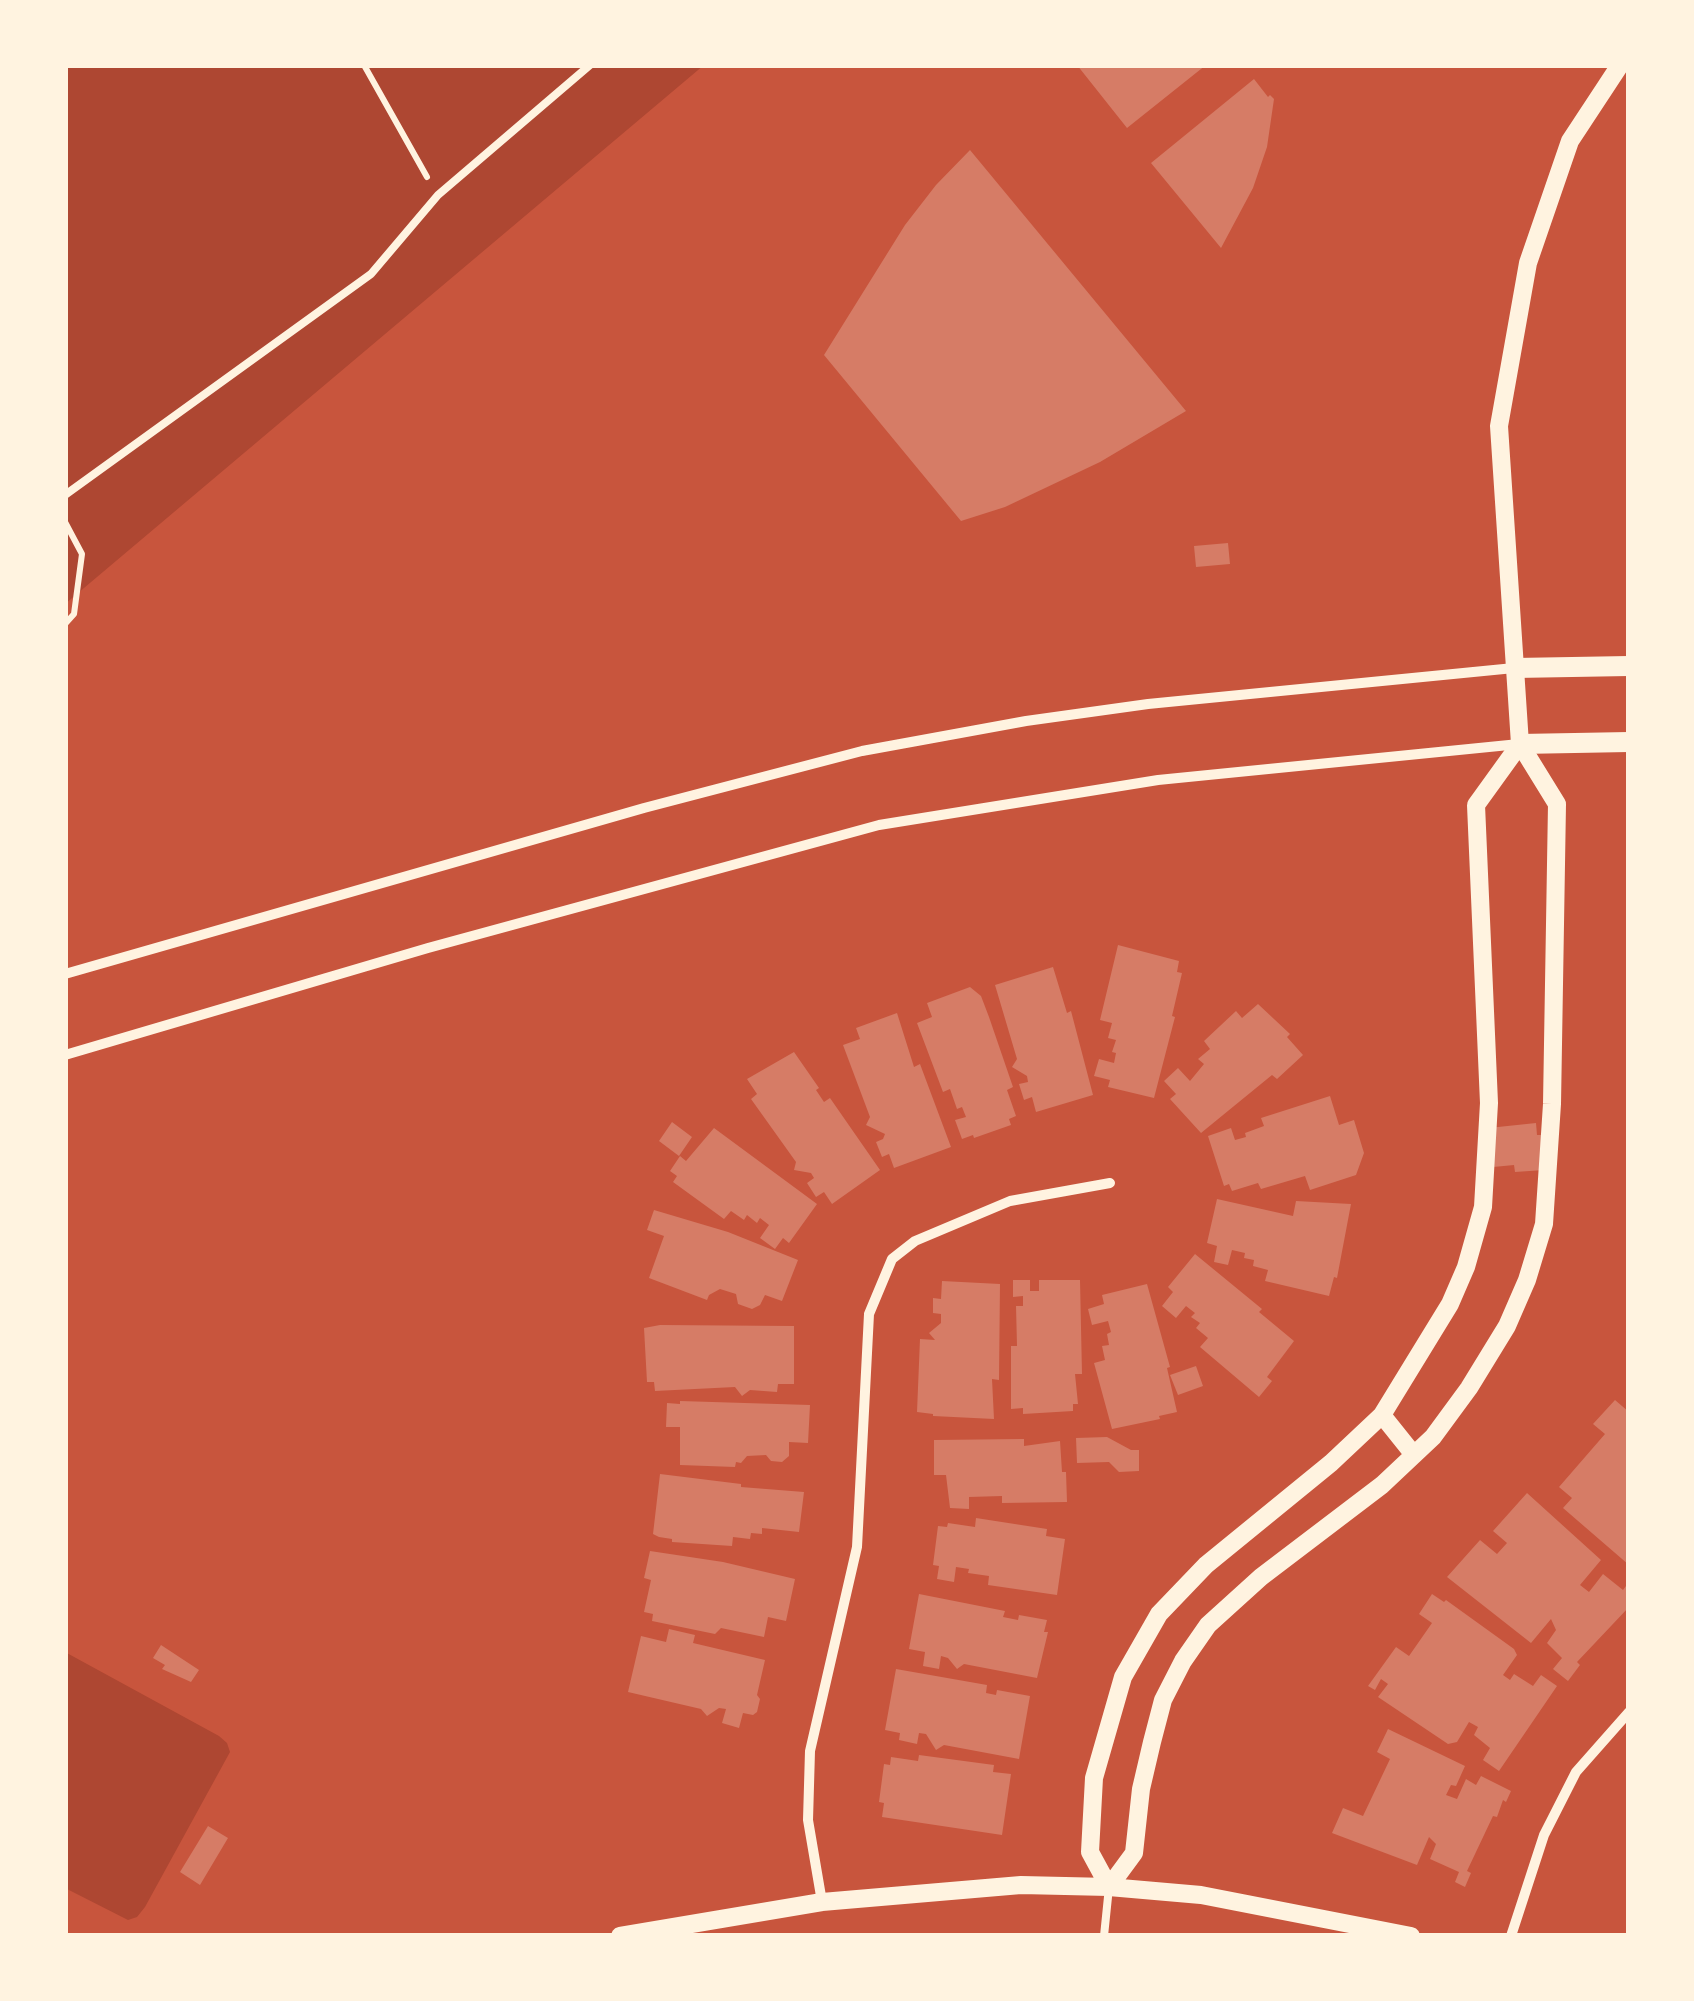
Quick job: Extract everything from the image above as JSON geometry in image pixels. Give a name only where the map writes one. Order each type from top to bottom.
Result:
[{"type":"main road","points":[[1515,668],[1629,666]]},
{"type":"main road","points":[[1520,744],[1629,742]]},
{"type":"street","points":[[1109,1887],[1134,1853],[1140,1788],[1163,1700],[1183,1661],[1208,1625],[1261,1577],[1382,1485],[1434,1436],[1507,1326],[1527,1280],[1544,1224],[1552,1104],[1556,804],[1520,744],[1499,426],[1528,263],[1570,140],[1620,65]]},
{"type":"street","points":[[65,974],[607,818],[862,751],[1148,704],[1515,668]]},
{"type":"street","points":[[65,1054],[428,948],[879,825],[1158,780],[1520,744]]},
{"type":"street","points":[[1109,1887],[1090,1852],[1094,1778],[1124,1677],[1159,1614],[1206,1565],[1382,1416],[1450,1304],[1475,1240],[1483,1206],[1489,1103],[1476,805],[1520,744]]},
{"type":"street","points":[[822,1902],[808,1820],[810,1750],[858,1547],[870,1314],[892,1259],[915,1241],[1010,1200],[1110,1184]]},
{"type":"street","points":[[1382,1416],[1414,1455]]},
{"type":"street","points":[[1511,1936],[1544,1835],[1576,1772],[1629,1712]]},
{"type":"street","points":[[620,1936],[696,1930],[822,1902],[1021,1885],[1202,1895],[1411,1936]]},
{"type":"lane","points":[[65,494],[371,274],[438,195],[590,65]]},
{"type":"lane","points":[[1104,1936],[1109,1887]]},
{"type":"path","points":[[364,65],[438,195]]},
{"type":"path","points":[[65,522],[82,554],[74,614],[65,624]]},
{"type":"shaded area","points":[[65,65],[704,65],[65,604]]},
{"type":"shaded area","points":[[65,1652],[219,1736],[230,1752],[145,1907],[137,1917],[128,1920],[65,1888]]},
{"type":"building","points":[[1077,65],[1206,65],[1127,128]]},
{"type":"building","points":[[1254,79],[1274,99],[1267,147],[1253,188],[1221,248],[1151,163]]},
{"type":"building","points":[[970,150],[1186,411],[1100,462],[1005,507],[961,521],[824,355],[905,225]]},
{"type":"building","points":[[1228,543],[1230,564],[1196,567],[1194,546]]},
{"type":"building","points":[[1118,945],[1179,961],[1177,972],[1182,973],[1154,1098],[1108,1087],[1110,1080],[1094,1076],[1099,1059],[1114,1063],[1116,1053],[1112,1052],[1116,1040],[1108,1038],[1112,1023],[1100,1020]]},
{"type":"building","points":[[1053,967],[1067,1013],[1071,1011],[1093,1095],[1036,1112],[1032,1097],[1024,1100],[1019,1084],[1028,1082],[1027,1076],[1012,1067],[1017,1059],[995,985]]},
{"type":"building","points":[[970,987],[981,996],[989,1017],[1013,1087],[1007,1090],[1016,1116],[1009,1119],[1011,1125],[962,1139],[955,1120],[966,1117],[962,1107],[957,1109],[950,1089],[943,1092],[917,1023],[932,1017],[927,1003]]},
{"type":"building","points":[[1258,1004],[1290,1034],[1287,1037],[1303,1055],[1277,1079],[1272,1075],[1201,1133],[1170,1099],[1176,1094],[1164,1081],[1178,1068],[1190,1081],[1204,1064],[1198,1059],[1210,1049],[1204,1041],[1236,1011],[1242,1018]]},
{"type":"building","points":[[897,1013],[914,1067],[920,1064],[951,1147],[894,1168],[889,1154],[882,1157],[876,1142],[885,1134],[866,1125],[870,1117],[843,1045],[860,1039],[856,1028]]},
{"type":"building","points":[[794,1052],[824,1102],[830,1098],[880,1170],[832,1204],[824,1192],[816,1197],[807,1183],[814,1178],[811,1173],[794,1170],[796,1162],[751,1099],[757,1094],[747,1079]]},
{"type":"building","points":[[1330,1096],[1339,1125],[1354,1120],[1364,1153],[1356,1175],[1310,1190],[1305,1176],[1261,1189],[1258,1183],[1232,1191],[1229,1184],[1224,1186],[1208,1136],[1231,1128],[1235,1140],[1246,1137],[1245,1133],[1264,1126],[1261,1118]]},
{"type":"building","points":[[672,1122],[692,1137],[679,1156],[659,1141]]},
{"type":"building","points":[[1536,1123],[1544,1170],[1515,1172],[1514,1165],[1483,1168],[1479,1129]]},
{"type":"building","points":[[714,1128],[817,1204],[789,1243],[783,1238],[775,1249],[760,1238],[769,1225],[760,1218],[757,1223],[747,1215],[744,1220],[731,1211],[724,1219],[673,1182],[677,1176],[670,1171],[680,1156],[686,1161]]},
{"type":"building","points":[[1217,1199],[1293,1216],[1296,1201],[1351,1204],[1337,1278],[1334,1277],[1329,1296],[1265,1281],[1268,1270],[1253,1266],[1254,1260],[1244,1258],[1245,1253],[1232,1250],[1228,1265],[1214,1262],[1217,1246],[1207,1243]]},
{"type":"building","points":[[654,1210],[728,1232],[798,1260],[782,1301],[765,1295],[760,1305],[752,1309],[738,1304],[736,1294],[720,1289],[707,1300],[649,1278],[664,1236],[647,1230]]},
{"type":"building","points":[[1195,1254],[1294,1341],[1267,1377],[1272,1381],[1259,1397],[1200,1347],[1208,1338],[1196,1328],[1200,1323],[1191,1317],[1195,1313],[1186,1306],[1176,1318],[1162,1306],[1173,1292],[1168,1287]]},
{"type":"building","points":[[1013,1280],[1030,1280],[1030,1291],[1039,1291],[1039,1280],[1080,1280],[1082,1374],[1075,1374],[1078,1404],[1073,1404],[1073,1411],[1023,1414],[1023,1408],[1011,1409],[1011,1346],[1017,1346],[1016,1306],[1023,1306],[1023,1296],[1013,1297]]},
{"type":"building","points":[[942,1281],[1000,1284],[999,1380],[992,1379],[994,1419],[917,1412],[920,1339],[935,1340],[929,1333],[941,1323],[941,1314],[933,1313],[933,1298],[941,1299]]},
{"type":"building","points":[[1147,1284],[1170,1367],[1167,1368],[1177,1412],[1112,1429],[1094,1363],[1105,1360],[1102,1346],[1109,1345],[1107,1334],[1111,1332],[1108,1321],[1092,1325],[1088,1309],[1104,1304],[1102,1295]]},
{"type":"building","points":[[794,1326],[794,1384],[778,1384],[777,1392],[750,1390],[742,1396],[735,1387],[655,1391],[654,1382],[647,1382],[644,1328]]},
{"type":"building","points":[[1196,1366],[1203,1386],[1178,1395],[1170,1375]]},
{"type":"building","points":[[1615,1400],[1629,1412],[1629,1565],[1563,1508],[1572,1498],[1559,1487],[1605,1434],[1593,1424]]},
{"type":"building","points":[[667,1403],[810,1405],[808,1443],[789,1442],[789,1456],[782,1462],[771,1461],[766,1455],[747,1456],[741,1463],[736,1462],[735,1467],[680,1465],[680,1427],[666,1427]]},
{"type":"building","points":[[1107,1437],[1131,1450],[1139,1450],[1139,1471],[1119,1472],[1109,1462],[1077,1463],[1076,1438]]},
{"type":"building","points":[[1024,1439],[1024,1446],[1060,1441],[1067,1502],[1002,1503],[1002,1496],[969,1497],[969,1509],[950,1508],[946,1475],[934,1475],[934,1440]]},
{"type":"building","points":[[660,1474],[804,1492],[799,1532],[762,1528],[762,1534],[751,1533],[750,1539],[733,1537],[732,1546],[672,1542],[659,1537],[653,1534]]},
{"type":"building","points":[[1527,1493],[1601,1560],[1580,1585],[1589,1592],[1603,1574],[1623,1590],[1629,1582],[1629,1607],[1577,1662],[1580,1665],[1568,1681],[1553,1669],[1562,1658],[1547,1643],[1556,1630],[1551,1619],[1531,1643],[1447,1577],[1480,1540],[1497,1554],[1507,1543],[1493,1531]]},
{"type":"building","points":[[976,1518],[1047,1529],[1046,1536],[1065,1539],[1057,1595],[988,1585],[989,1576],[956,1567],[954,1582],[937,1579],[939,1566],[933,1565],[938,1526],[947,1527],[948,1523],[975,1527]]},
{"type":"building","points":[[650,1551],[723,1562],[795,1579],[786,1621],[768,1617],[764,1637],[721,1628],[715,1634],[652,1621],[653,1614],[644,1612],[651,1580],[644,1578]]},
{"type":"building","points":[[919,1594],[1005,1611],[1003,1617],[1018,1620],[1019,1615],[1047,1620],[1044,1632],[1048,1632],[1037,1678],[964,1664],[957,1669],[941,1656],[939,1669],[923,1666],[925,1652],[909,1649]]},
{"type":"building","points":[[1432,1594],[1514,1649],[1517,1655],[1503,1675],[1510,1680],[1514,1674],[1533,1686],[1541,1675],[1557,1686],[1499,1771],[1483,1760],[1490,1748],[1474,1735],[1478,1727],[1469,1722],[1457,1742],[1448,1744],[1378,1697],[1388,1684],[1381,1679],[1375,1690],[1368,1686],[1396,1647],[1409,1656],[1432,1623],[1419,1614]]},
{"type":"building","points":[[669,1629],[695,1635],[693,1643],[765,1660],[757,1712],[743,1713],[739,1728],[722,1723],[726,1709],[719,1708],[707,1716],[701,1709],[628,1692],[641,1636],[666,1642]]},
{"type":"building","points":[[161,1645],[199,1670],[191,1682],[162,1669],[165,1665],[153,1658]]},
{"type":"building","points":[[896,1669],[987,1685],[986,1693],[996,1695],[997,1690],[1030,1696],[1019,1759],[944,1745],[936,1750],[926,1734],[919,1733],[917,1744],[899,1740],[900,1733],[885,1730]]},
{"type":"building","points":[[1388,1729],[1465,1766],[1456,1786],[1451,1785],[1446,1795],[1457,1799],[1466,1779],[1476,1785],[1481,1776],[1511,1791],[1497,1817],[1493,1816],[1467,1871],[1471,1873],[1465,1887],[1455,1882],[1459,1872],[1430,1859],[1436,1844],[1429,1837],[1417,1865],[1332,1833],[1343,1808],[1363,1816],[1390,1759],[1377,1752]]},
{"type":"building","points":[[919,1755],[994,1765],[993,1772],[1011,1774],[1002,1835],[882,1817],[884,1803],[879,1802],[884,1764],[890,1765],[891,1757],[918,1761]]},
{"type":"building","points":[[208,1826],[228,1838],[200,1885],[180,1872]]}]
